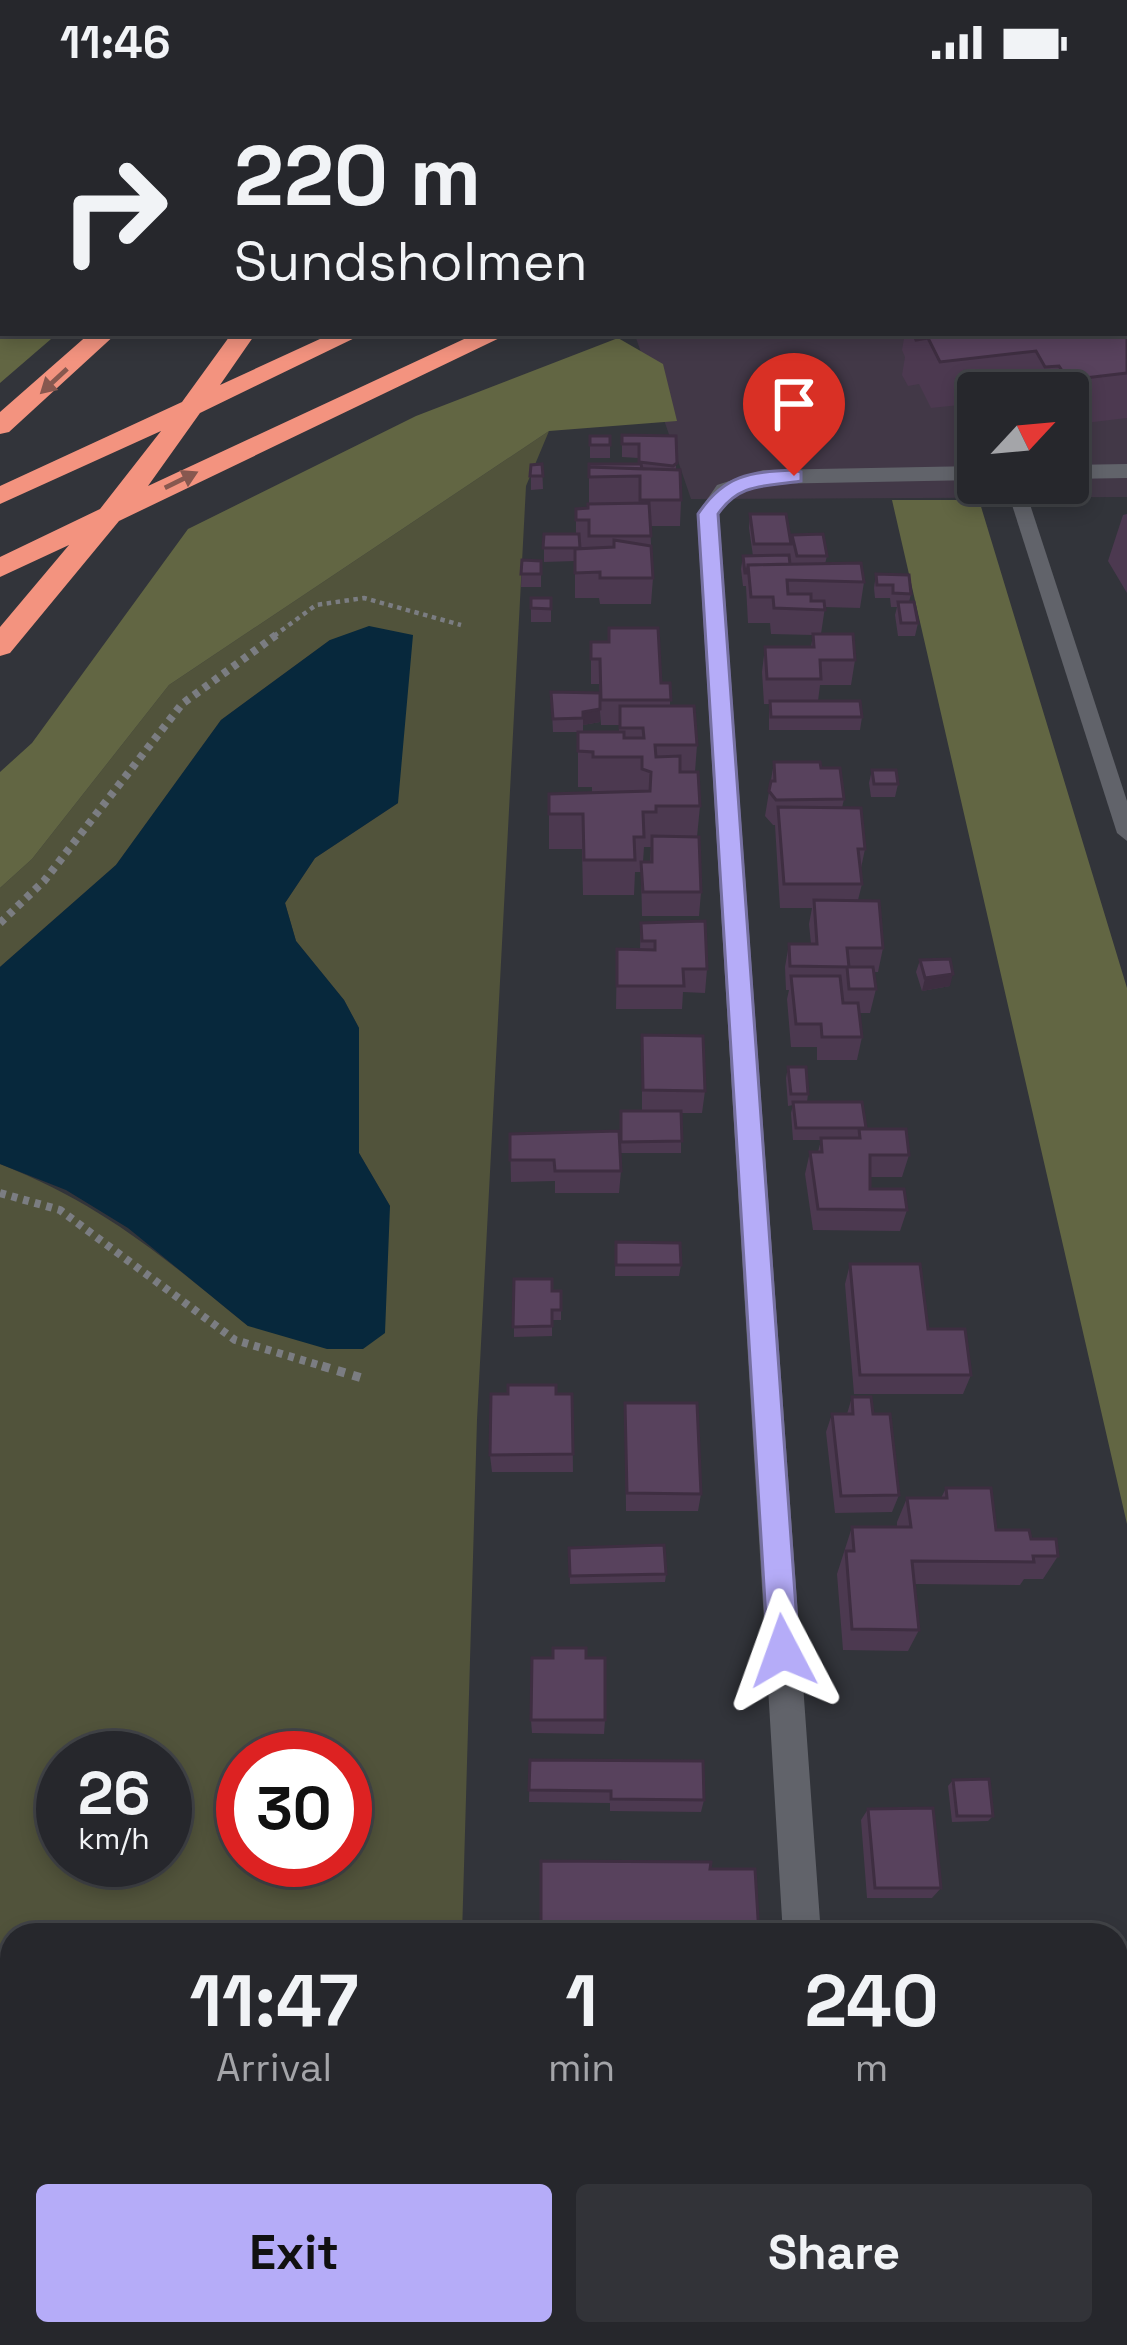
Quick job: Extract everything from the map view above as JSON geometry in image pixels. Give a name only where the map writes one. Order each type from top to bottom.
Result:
[{"type":"highway","points":[[0,426],[102,336]]},
{"type":"highway","points":[[0,646],[150,466],[242,336]]},
{"type":"highway","points":[[0,496],[347,336]]},
{"type":"highway","points":[[0,568],[350,398],[491,336]]},
{"type":"street","points":[[1089,472],[1127,471]]},
{"type":"street","points":[[801,1923],[708,514],[725,490],[763,477],[957,473]]},
{"type":"lane","points":[[1021,504],[1127,833]]},
{"type":"path","points":[[0,923],[44,881],[182,704],[316,605],[364,598],[460,625]]},
{"type":"path","points":[[0,1193],[60,1210],[236,1340],[362,1378]]},
{"type":"shaded area","points":[[635,336],[1127,336],[1127,497],[1089,497],[1089,372],[957,372],[957,498],[691,499]]},
{"type":"green space","points":[[0,336],[55,336],[0,383]]},
{"type":"green space","points":[[618,338],[663,364],[677,421],[549,431],[169,685],[32,859],[0,888],[0,772],[32,743],[188,529],[416,416]]},
{"type":"green space","points":[[549,431],[526,486],[477,1420],[462,1923],[0,1923],[0,1164],[102,1215],[248,1326],[390,1206],[359,1153],[359,1028],[344,1000],[296,941],[285,903],[315,858],[398,803],[330,640],[221,720],[116,865],[0,967],[0,888],[32,859],[169,685]]},
{"type":"green space","points":[[892,500],[980,504],[1127,988],[1127,1524]]},
{"type":"water","points":[[369,626],[413,635],[398,803],[315,858],[285,903],[296,941],[344,1000],[359,1028],[359,1153],[390,1206],[385,1333],[363,1349],[327,1349],[248,1326],[128,1228],[66,1190],[0,1164],[0,967],[116,865],[221,720],[330,640]]},
{"type":"building","points":[[914,336],[1126,336],[1127,373],[1089,378],[1089,372],[1063,372],[1059,366],[1045,367],[1036,351],[940,362],[928,338],[916,340]]},
{"type":"building","points":[[622,435],[676,436],[677,463],[639,462],[639,444],[622,444]]},
{"type":"building","points":[[590,436],[610,436],[610,445],[590,445]]},
{"type":"building","points":[[542,464],[543,476],[530,476],[531,465]]},
{"type":"building","points":[[641,464],[642,469],[589,467]]},
{"type":"building","points":[[589,467],[680,470],[681,500],[640,500],[640,476],[589,477]]},
{"type":"building","points":[[649,503],[651,536],[589,536],[589,520],[576,520],[576,509],[588,508],[588,504]]},
{"type":"building","points":[[750,514],[786,514],[791,544],[754,544]]},
{"type":"building","points":[[544,534],[579,534],[580,548],[543,548]]},
{"type":"building","points":[[823,534],[827,556],[797,556],[792,535]]},
{"type":"building","points":[[614,540],[651,546],[653,578],[575,573],[575,549],[614,547]]},
{"type":"building","points":[[789,555],[790,564],[748,565],[745,573],[743,556]]},
{"type":"building","points":[[522,560],[541,561],[541,574],[521,574]]},
{"type":"building","points":[[861,563],[864,582],[787,580],[788,594],[811,594],[811,601],[824,601],[825,610],[774,608],[773,597],[751,597],[748,565]]},
{"type":"building","points":[[876,574],[909,575],[911,594],[893,593],[893,585],[877,585]]},
{"type":"building","points":[[531,598],[551,598],[551,609],[531,608]]},
{"type":"building","points":[[898,602],[914,602],[918,623],[901,623]]},
{"type":"building","points":[[609,628],[658,628],[661,683],[670,683],[671,700],[601,700],[600,659],[591,659],[591,642],[609,642]]},
{"type":"building","points":[[813,634],[853,634],[855,660],[820,660],[821,679],[767,679],[765,647],[814,647]]},
{"type":"building","points":[[551,692],[600,693],[600,709],[583,712],[583,718],[553,719]]},
{"type":"building","points":[[770,701],[860,701],[862,717],[771,717]]},
{"type":"building","points":[[620,706],[694,706],[697,745],[655,745],[656,757],[680,756],[680,772],[698,772],[700,806],[656,806],[656,812],[643,812],[644,837],[634,837],[635,860],[584,860],[583,814],[549,814],[549,794],[650,791],[651,772],[642,769],[642,757],[593,757],[593,752],[578,751],[578,732],[624,732],[624,738],[644,738],[643,728],[620,728]]},
{"type":"building","points":[[774,762],[820,762],[821,768],[840,768],[844,799],[776,800],[769,791],[775,781]]},
{"type":"building","points":[[872,770],[896,770],[898,784],[874,784]]},
{"type":"building","points":[[778,807],[861,808],[862,884],[784,884]]},
{"type":"building","points":[[652,836],[699,837],[701,892],[643,892],[641,862],[652,862]]},
{"type":"building","points":[[814,900],[879,901],[883,948],[847,948],[849,967],[790,966],[789,944],[817,944]]},
{"type":"building","points":[[705,921],[707,969],[683,969],[684,986],[617,986],[617,949],[655,950],[655,941],[642,941],[641,923]]},
{"type":"building","points":[[950,959],[953,974],[925,978],[920,960]]},
{"type":"building","points":[[847,967],[873,967],[876,989],[849,989]]},
{"type":"building","points":[[791,976],[840,976],[843,1003],[858,1003],[862,1037],[822,1037],[821,1024],[796,1024]]},
{"type":"building","points":[[642,1035],[703,1036],[705,1091],[643,1090]]},
{"type":"building","points":[[788,1067],[806,1067],[808,1094],[791,1094]]},
{"type":"building","points":[[793,1102],[862,1102],[866,1128],[796,1128]]},
{"type":"building","points":[[621,1111],[681,1111],[682,1141],[621,1142]]},
{"type":"building","points":[[859,1129],[906,1129],[909,1155],[870,1155],[870,1189],[904,1189],[907,1210],[818,1209],[810,1152],[822,1152],[821,1138],[860,1138]]},
{"type":"building","points":[[619,1131],[621,1171],[555,1171],[554,1160],[510,1160],[510,1134]]},
{"type":"building","points":[[616,1242],[680,1243],[681,1265],[616,1265]]},
{"type":"building","points":[[850,1264],[920,1264],[928,1329],[965,1329],[971,1375],[860,1375]]},
{"type":"building","points":[[514,1279],[552,1279],[552,1291],[561,1291],[561,1310],[552,1310],[552,1326],[513,1327]]},
{"type":"building","points":[[508,1385],[556,1385],[556,1394],[572,1394],[573,1454],[490,1455],[491,1394],[508,1394]]},
{"type":"building","points":[[852,1397],[871,1397],[873,1414],[890,1414],[899,1495],[841,1496],[832,1414],[853,1414]]},
{"type":"building","points":[[625,1403],[697,1403],[701,1494],[627,1493]]},
{"type":"building","points":[[946,1488],[991,1488],[996,1530],[1029,1530],[1031,1539],[1056,1539],[1058,1556],[1033,1556],[1034,1562],[912,1561],[919,1630],[852,1629],[846,1551],[854,1551],[852,1527],[911,1527],[907,1498],[947,1498]]},
{"type":"building","points":[[664,1545],[666,1574],[570,1576],[569,1548]]},
{"type":"building","points":[[553,1648],[586,1648],[586,1658],[605,1658],[605,1720],[531,1720],[532,1658],[553,1658]]},
{"type":"building","points":[[530,1760],[703,1761],[704,1800],[611,1799],[611,1791],[529,1790]]},
{"type":"building","points":[[989,1779],[993,1816],[957,1816],[953,1780]]},
{"type":"building","points":[[933,1808],[941,1888],[875,1888],[868,1809]]},
{"type":"building","points":[[541,1861],[711,1862],[710,1869],[755,1869],[758,1923],[541,1923]]},
{"type":"route","points":[[783,1651],[708,514],[725,490],[763,477],[794,476]]}]
